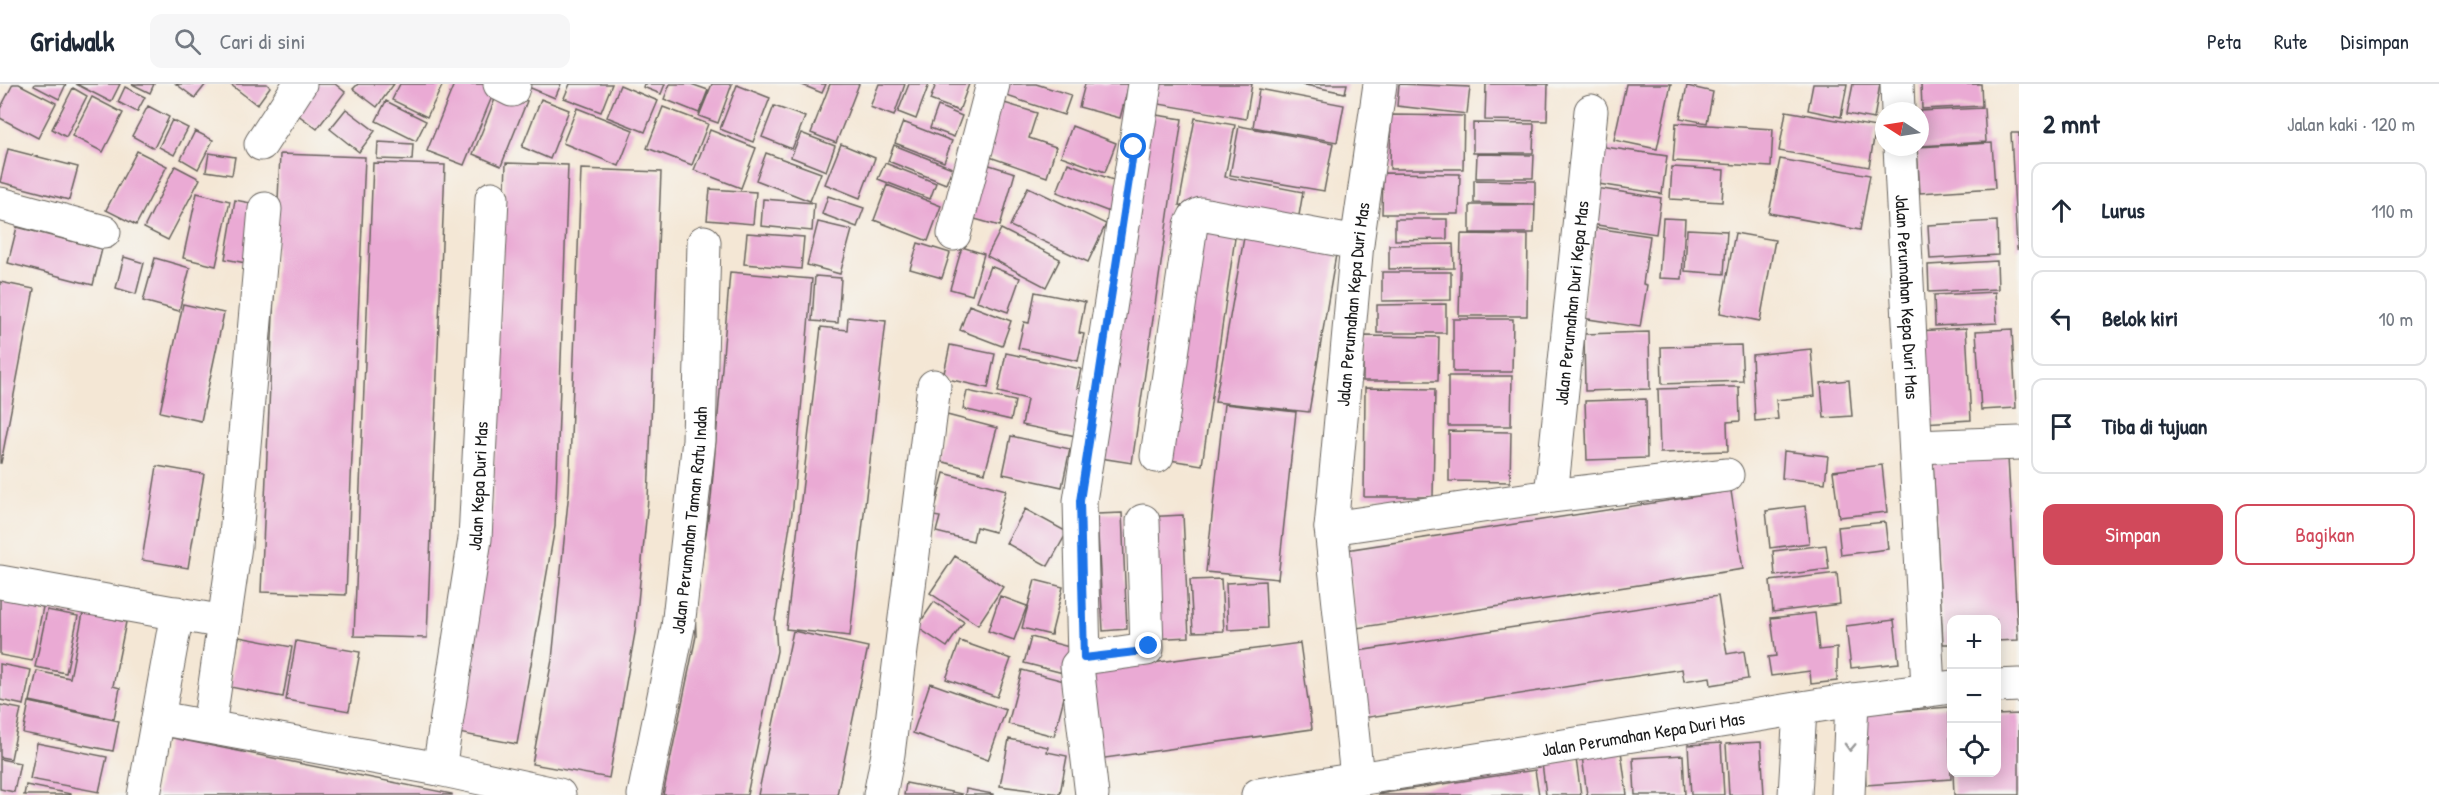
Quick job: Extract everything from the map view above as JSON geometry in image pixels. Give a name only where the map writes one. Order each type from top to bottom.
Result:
[{"type":"street","points":[[261,144],[300,84]]},
{"type":"street","points":[[500,84],[512,90],[514,84]]},
{"type":"street","points":[[954,234],[993,84]]},
{"type":"street","points":[[1084,658],[1080,501],[1145,84]]},
{"type":"street","name":"Jalan Perumahan Kepa Duri Mas","points":[[1358,778],[1331,528],[1358,243],[1380,84]]},
{"type":"street","points":[[1897,84],[1898,102]]},
{"type":"street","name":"Jalan Perumahan Duri Kepa Mas","points":[[1551,496],[1591,111]]},
{"type":"street","name":"Jalan Perumahan Kepa Duri Mas","points":[[1258,795],[1940,688],[1916,447],[1900,156]]},
{"type":"street","name":"Jalan Kepa Duri Mas","points":[[439,769],[475,539],[492,198]]},
{"type":"street","points":[[0,204],[104,232]]},
{"type":"street","points":[[209,726],[247,434],[265,209]]},
{"type":"street","points":[[1157,456],[1191,225],[1195,217],[1201,214],[1358,243]]},
{"type":"street","name":"Jalan Perumahan Taman Ratu Indah","points":[[644,795],[678,627],[698,452],[704,242]]},
{"type":"street","points":[[880,795],[888,754],[934,386]]},
{"type":"street","points":[[1916,447],[2019,443]]},
{"type":"street","points":[[1331,528],[1551,496],[1727,475]]},
{"type":"street","points":[[1092,795],[1076,670],[1078,662],[1084,658],[1148,650],[1143,521]]},
{"type":"street","points":[[0,582],[224,622]]},
{"type":"street","points":[[144,795],[177,613]]},
{"type":"street","points":[[2001,686],[2019,685]]},
{"type":"street","points":[[1848,795],[1852,700]]},
{"type":"street","points":[[1796,795],[1800,709]]},
{"type":"street","points":[[159,718],[439,769],[559,795]]},
{"type":"building","points":[[13,84],[19,84],[56,103],[38,138],[0,118],[0,109]]},
{"type":"building","points":[[35,84],[66,84],[59,99],[34,86]]},
{"type":"building","points":[[76,84],[120,84],[111,102]]},
{"type":"building","points":[[132,84],[154,84],[150,93]]},
{"type":"building","points":[[176,84],[206,84],[195,98]]},
{"type":"building","points":[[230,84],[267,84],[270,87],[257,105]]},
{"type":"building","points":[[307,84],[335,84],[345,92],[317,129],[289,108]]},
{"type":"building","points":[[358,84],[394,84],[377,107],[353,89]]},
{"type":"building","points":[[400,84],[443,84],[427,117],[392,100]]},
{"type":"building","points":[[454,84],[489,84],[496,87],[464,165],[427,151]]},
{"type":"building","points":[[521,84],[561,84],[555,98]]},
{"type":"building","points":[[570,84],[612,84],[601,112],[564,98]]},
{"type":"building","points":[[644,84],[665,84],[661,94],[643,87]]},
{"type":"building","points":[[670,84],[691,84],[708,90],[699,113],[664,99]]},
{"type":"building","points":[[712,84],[732,84],[718,123],[699,116]]},
{"type":"building","points":[[800,84],[826,84],[822,93]]},
{"type":"building","points":[[830,84],[859,84],[836,143],[811,133]]},
{"type":"building","points":[[879,84],[905,84],[894,116],[870,107]]},
{"type":"building","points":[[909,84],[929,84],[916,119],[898,112]]},
{"type":"building","points":[[936,84],[969,84],[959,111],[930,100]]},
{"type":"building","points":[[995,84],[1036,84],[1071,95],[1064,115],[992,91]]},
{"type":"building","points":[[1085,84],[1129,84],[1120,118],[1079,107]]},
{"type":"building","points":[[1157,84],[1252,84],[1246,119],[1153,103]]},
{"type":"building","points":[[1300,84],[1347,84],[1345,93]]},
{"type":"building","points":[[1399,84],[1470,87],[1467,114],[1397,106]]},
{"type":"building","points":[[1486,84],[1548,84],[1547,121],[1485,120]]},
{"type":"building","points":[[1626,84],[1671,84],[1657,149],[1614,140]]},
{"type":"building","points":[[1813,84],[1847,84],[1841,117],[1808,110]]},
{"type":"building","points":[[1853,84],[1880,84],[1877,102],[1875,102],[1874,119],[1847,114]]},
{"type":"building","points":[[1921,84],[1981,84],[1982,106],[1929,109],[1929,102],[1922,102]]},
{"type":"building","points":[[620,85],[658,101],[645,132],[607,117]]},
{"type":"building","points":[[737,85],[770,98],[753,142],[720,129]]},
{"type":"building","points":[[1687,86],[1713,92],[1707,123],[1680,118]]},
{"type":"building","points":[[125,87],[145,97],[137,112],[118,102]]},
{"type":"building","points":[[73,88],[87,96],[66,137],[52,129]]},
{"type":"building","points":[[499,89],[527,101],[501,166],[473,154]]},
{"type":"building","points":[[1259,89],[1344,105],[1337,142],[1253,127]]},
{"type":"building","points":[[92,97],[123,113],[103,152],[72,136]]},
{"type":"building","points":[[541,99],[569,110],[550,159],[522,147]]},
{"type":"building","points":[[386,101],[426,121],[416,141],[376,121]]},
{"type":"building","points":[[1001,102],[1037,113],[1029,138],[1056,147],[1047,177],[984,155]]},
{"type":"building","points":[[148,106],[169,117],[154,148],[132,136]]},
{"type":"building","points":[[774,106],[805,117],[792,149],[762,137]]},
{"type":"building","points":[[938,106],[962,116],[954,137],[930,128]]},
{"type":"building","points":[[663,107],[708,124],[692,165],[647,148]]},
{"type":"building","points":[[577,108],[633,130],[619,166],[563,143]]},
{"type":"building","points":[[1984,108],[1986,142],[1929,145],[1929,111]]},
{"type":"building","points":[[346,109],[375,131],[359,152],[330,129]]},
{"type":"building","points":[[1786,111],[1875,127],[1869,167],[1779,151]]},
{"type":"building","points":[[1143,113],[1182,119],[1132,463],[1094,457]]},
{"type":"building","points":[[1391,115],[1464,116],[1463,169],[1390,169]]},
{"type":"building","points":[[1195,118],[1235,125],[1225,177],[1303,192],[1297,227],[1179,205]]},
{"type":"building","points":[[172,120],[188,128],[174,155],[159,147]]},
{"type":"building","points":[[903,122],[952,141],[944,162],[895,143]]},
{"type":"building","points":[[1473,123],[1534,124],[1533,153],[1473,153]]},
{"type":"building","points":[[1676,123],[1773,129],[1771,167],[1673,161]]},
{"type":"building","points":[[1072,126],[1116,143],[1105,172],[1061,156]]},
{"type":"building","points":[[1239,126],[1333,143],[1324,191],[1230,175]]},
{"type":"building","points":[[710,130],[756,148],[741,188],[694,170]]},
{"type":"building","points":[[195,131],[213,140],[198,169],[181,159]]},
{"type":"building","points":[[801,133],[835,146],[826,171],[791,157]]},
{"type":"building","points":[[2011,133],[2019,133],[2019,249],[2017,249]]},
{"type":"building","points":[[378,142],[413,144],[412,160],[377,159]]},
{"type":"building","points":[[1992,143],[1995,188],[1920,193],[1918,156],[1929,156],[1929,146]]},
{"type":"building","points":[[841,144],[875,158],[860,198],[825,184]]},
{"type":"building","points":[[894,145],[952,168],[946,184],[888,161]]},
{"type":"building","points":[[1591,145],[1667,156],[1662,194],[1586,182]]},
{"type":"building","points":[[8,149],[78,167],[69,200],[0,182]]},
{"type":"building","points":[[137,151],[167,166],[136,225],[106,210]]},
{"type":"building","points":[[209,153],[235,157],[232,175],[206,171]]},
{"type":"building","points":[[766,153],[821,173],[810,201],[756,180]]},
{"type":"building","points":[[280,154],[365,157],[346,595],[261,592]]},
{"type":"building","points":[[1477,154],[1534,155],[1533,178],[1476,178]]},
{"type":"building","points":[[1780,159],[1870,175],[1860,230],[1769,213]]},
{"type":"building","points":[[980,162],[1015,173],[1000,226],[964,216]]},
{"type":"building","points":[[373,163],[445,165],[427,638],[354,636]]},
{"type":"building","points":[[506,163],[568,165],[555,527],[517,744],[453,732],[492,516]]},
{"type":"building","points":[[885,163],[936,183],[930,199],[878,179]]},
{"type":"building","points":[[1068,163],[1126,185],[1115,214],[1057,192]]},
{"type":"building","points":[[175,166],[200,179],[168,240],[144,228]]},
{"type":"building","points":[[1672,167],[1724,170],[1722,202],[1670,199]]},
{"type":"building","points":[[581,169],[661,172],[648,499],[635,633],[609,778],[532,764],[552,660],[569,491]]},
{"type":"building","points":[[1383,173],[1460,174],[1459,214],[1382,214]]},
{"type":"building","points":[[1474,180],[1535,181],[1535,204],[1474,203]]},
{"type":"building","points":[[887,185],[941,206],[928,241],[874,220]]},
{"type":"building","points":[[1028,187],[1106,224],[1088,262],[1010,226]]},
{"type":"building","points":[[1589,187],[1661,198],[1656,234],[1584,223]]},
{"type":"building","points":[[710,189],[756,192],[753,224],[707,220]]},
{"type":"building","points":[[197,193],[230,201],[216,266],[183,258]]},
{"type":"building","points":[[828,196],[864,208],[857,227],[822,214]]},
{"type":"building","points":[[763,199],[814,203],[812,231],[761,226]]},
{"type":"building","points":[[235,200],[256,204],[246,263],[225,259]]},
{"type":"building","points":[[1470,205],[1535,205],[1534,233],[1470,233]]},
{"type":"building","points":[[1663,218],[1685,219],[1682,279],[1659,278]]},
{"type":"building","points":[[1395,219],[1447,219],[1447,239],[1395,240]]},
{"type":"building","points":[[1997,221],[1998,255],[1930,259],[1928,225]]},
{"type":"building","points":[[818,222],[852,230],[840,274],[807,265]]},
{"type":"building","points":[[1197,226],[1236,231],[1202,465],[1163,459]]},
{"type":"building","points":[[1246,226],[1338,243],[1309,412],[1215,402]]},
{"type":"building","points":[[17,227],[102,249],[93,285],[8,263]]},
{"type":"building","points":[[1596,228],[1650,236],[1643,284],[1647,285],[1640,327],[1582,318]]},
{"type":"building","points":[[1001,229],[1060,259],[1046,287],[987,256]]},
{"type":"building","points":[[1687,229],[1727,231],[1724,274],[1685,271]]},
{"type":"building","points":[[747,233],[804,237],[801,269],[744,264]]},
{"type":"building","points":[[1735,233],[1775,240],[1760,321],[1720,313]]},
{"type":"building","points":[[1461,234],[1528,235],[1527,316],[1459,316]]},
{"type":"building","points":[[918,243],[950,253],[942,278],[910,269]]},
{"type":"building","points":[[1453,244],[1454,268],[1389,269],[1389,245]]},
{"type":"building","points":[[962,247],[984,254],[972,295],[950,289]]},
{"type":"building","points":[[124,257],[144,263],[136,294],[116,288]]},
{"type":"building","points":[[155,258],[190,268],[179,311],[143,301]]},
{"type":"building","points":[[1997,261],[1998,289],[1929,292],[1928,265]]},
{"type":"building","points":[[990,266],[1020,278],[1008,312],[977,301]]},
{"type":"building","points":[[730,272],[812,279],[793,506],[775,620],[777,651],[747,795],[663,795],[696,636],[695,609],[711,499]]},
{"type":"building","points":[[1382,272],[1451,272],[1451,300],[1382,301]]},
{"type":"building","points":[[815,276],[841,278],[838,323],[812,321]]},
{"type":"building","points":[[0,282],[34,289],[1,463],[0,463]]},
{"type":"building","points":[[1035,292],[1085,302],[1079,333],[1084,334],[1078,361],[1018,348],[1024,322],[1029,323]]},
{"type":"building","points":[[1995,292],[1997,323],[1935,326],[1934,295]]},
{"type":"building","points":[[183,304],[224,313],[201,421],[160,412]]},
{"type":"building","points":[[1446,304],[1446,333],[1377,333],[1377,305]]},
{"type":"building","points":[[969,305],[1011,321],[1002,346],[960,330]]},
{"type":"building","points":[[848,317],[886,321],[850,636],[786,629],[821,327],[847,330]]},
{"type":"building","points":[[1453,319],[1513,319],[1512,372],[1453,372]]},
{"type":"building","points":[[1966,328],[1971,420],[1923,423],[1918,331]]},
{"type":"building","points":[[2012,329],[2016,408],[1981,410],[1976,331]]},
{"type":"building","points":[[1649,332],[1650,389],[1585,391],[1584,334]]},
{"type":"building","points":[[1363,336],[1439,337],[1438,381],[1363,381]]},
{"type":"building","points":[[950,345],[995,354],[988,388],[943,378]]},
{"type":"building","points":[[1741,345],[1743,381],[1662,384],[1661,347]]},
{"type":"building","points":[[1811,349],[1815,396],[1776,400],[1778,419],[1755,421],[1752,355]]},
{"type":"building","points":[[1006,353],[1081,369],[1077,388],[1086,390],[1076,436],[1022,425],[1027,399],[998,392]]},
{"type":"building","points":[[1448,376],[1512,376],[1511,426],[1448,426]]},
{"type":"building","points":[[1849,380],[1852,416],[1824,418],[1821,383]]},
{"type":"building","points":[[1739,387],[1740,421],[1727,422],[1728,451],[1660,453],[1658,389]]},
{"type":"building","points":[[1365,388],[1435,389],[1433,497],[1364,497]]},
{"type":"building","points":[[967,391],[1015,401],[1011,420],[963,409]]},
{"type":"building","points":[[1646,399],[1647,458],[1587,460],[1585,401]]},
{"type":"building","points":[[1224,404],[1296,412],[1278,579],[1206,572]]},
{"type":"building","points":[[947,415],[997,428],[985,473],[936,460]]},
{"type":"building","points":[[1449,431],[1511,432],[1510,482],[1449,481]]},
{"type":"building","points":[[1011,436],[1070,449],[1062,487],[1003,474]]},
{"type":"building","points":[[1784,451],[1828,456],[1825,483],[1782,478]]},
{"type":"building","points":[[2008,457],[2018,640],[2001,641],[2001,615],[1947,615],[1947,644],[1943,644],[1933,461]]},
{"type":"building","points":[[1882,465],[1887,512],[1839,517],[1833,471]]},
{"type":"building","points":[[157,466],[204,474],[188,568],[142,560]]},
{"type":"building","points":[[944,473],[1006,490],[995,532],[976,527],[973,541],[936,532],[940,517],[933,516]]},
{"type":"building","points":[[1731,491],[1743,569],[1357,628],[1346,550]]},
{"type":"building","points":[[1805,506],[1809,543],[1770,548],[1766,511]]},
{"type":"building","points":[[1025,509],[1067,532],[1048,566],[1006,543]]},
{"type":"building","points":[[1122,513],[1127,629],[1103,631],[1097,514]]},
{"type":"building","points":[[1183,515],[1189,637],[1150,639],[1144,517]]},
{"type":"building","points":[[1885,522],[1888,549],[1841,555],[1838,527]]},
{"type":"building","points":[[1826,545],[1829,569],[1775,576],[1773,551]]},
{"type":"building","points":[[955,556],[1003,587],[978,625],[930,593]]},
{"type":"building","points":[[1837,573],[1840,604],[1773,612],[1770,581]]},
{"type":"building","points":[[1221,579],[1224,631],[1193,632],[1190,580]]},
{"type":"building","points":[[1035,580],[1063,587],[1051,635],[1022,628]]},
{"type":"building","points":[[1265,581],[1267,628],[1228,630],[1226,583]]},
{"type":"building","points":[[1000,596],[1027,606],[1014,640],[988,631]]},
{"type":"building","points":[[1718,596],[1727,654],[1744,651],[1748,679],[1711,685],[1710,677],[1684,681],[1682,669],[1363,718],[1352,652]]},
{"type":"building","points":[[0,598],[43,607],[32,661],[0,655]]},
{"type":"building","points":[[934,602],[964,622],[947,647],[917,627]]},
{"type":"building","points":[[47,610],[78,616],[66,673],[35,667]]},
{"type":"building","points":[[83,613],[126,622],[113,686],[120,688],[114,719],[30,701],[37,671],[70,678]]},
{"type":"building","points":[[1815,613],[1819,650],[1837,648],[1837,681],[1811,684],[1810,671],[1771,676],[1768,657],[1776,656],[1771,618]]},
{"type":"building","points":[[1894,620],[1899,663],[1851,668],[1846,626]]},
{"type":"building","points":[[793,631],[868,647],[837,795],[758,795]]},
{"type":"building","points":[[239,637],[292,647],[283,697],[230,687]]},
{"type":"building","points":[[1031,637],[1073,648],[1067,674],[1024,663]]},
{"type":"building","points":[[296,641],[360,652],[349,711],[286,700]]},
{"type":"building","points":[[960,641],[1011,659],[997,697],[946,679]]},
{"type":"building","points":[[1300,643],[1312,729],[1091,760],[1079,673]]},
{"type":"building","points":[[0,664],[31,670],[24,705],[0,700]]},
{"type":"building","points":[[1022,670],[1068,682],[1054,736],[1008,724]]},
{"type":"building","points":[[930,683],[1006,710],[988,760],[913,733]]},
{"type":"building","points":[[29,702],[119,721],[113,751],[23,733]]},
{"type":"building","points":[[0,705],[21,709],[11,759],[0,757]]},
{"type":"building","points":[[1947,707],[1947,777],[1951,779],[1866,785],[1862,714]]},
{"type":"building","points":[[2019,714],[2019,795],[1954,795],[1953,777],[2001,777],[2001,715]]},
{"type":"building","points":[[168,737],[452,794],[452,795],[156,795]]},
{"type":"building","points":[[1009,739],[1048,747],[1047,752],[1067,756],[1060,794],[1000,786]]},
{"type":"building","points":[[1761,742],[1764,795],[1729,795],[1726,744]]},
{"type":"building","points":[[37,743],[107,757],[99,792],[30,779]]},
{"type":"building","points":[[1721,743],[1724,795],[1691,795],[1688,745]]},
{"type":"building","points":[[1621,751],[1627,795],[1587,795],[1582,756]]},
{"type":"building","points":[[1683,755],[1685,795],[1635,795],[1633,758]]},
{"type":"building","points":[[0,759],[20,763],[14,792],[0,789]]},
{"type":"building","points":[[1576,759],[1581,795],[1546,795],[1542,763]]},
{"type":"building","points":[[1535,770],[1539,795],[1378,795],[1378,794]]},
{"type":"building","points":[[906,783],[962,794],[962,795],[904,795]]},
{"type":"building","points":[[26,785],[71,794],[71,795],[24,795]]},
{"type":"building","points":[[966,789],[993,794],[993,795],[965,795]]},
{"type":"route","points":[[1134,147],[1080,501],[1084,658],[1144,651],[1148,650],[1149,646]]}]
